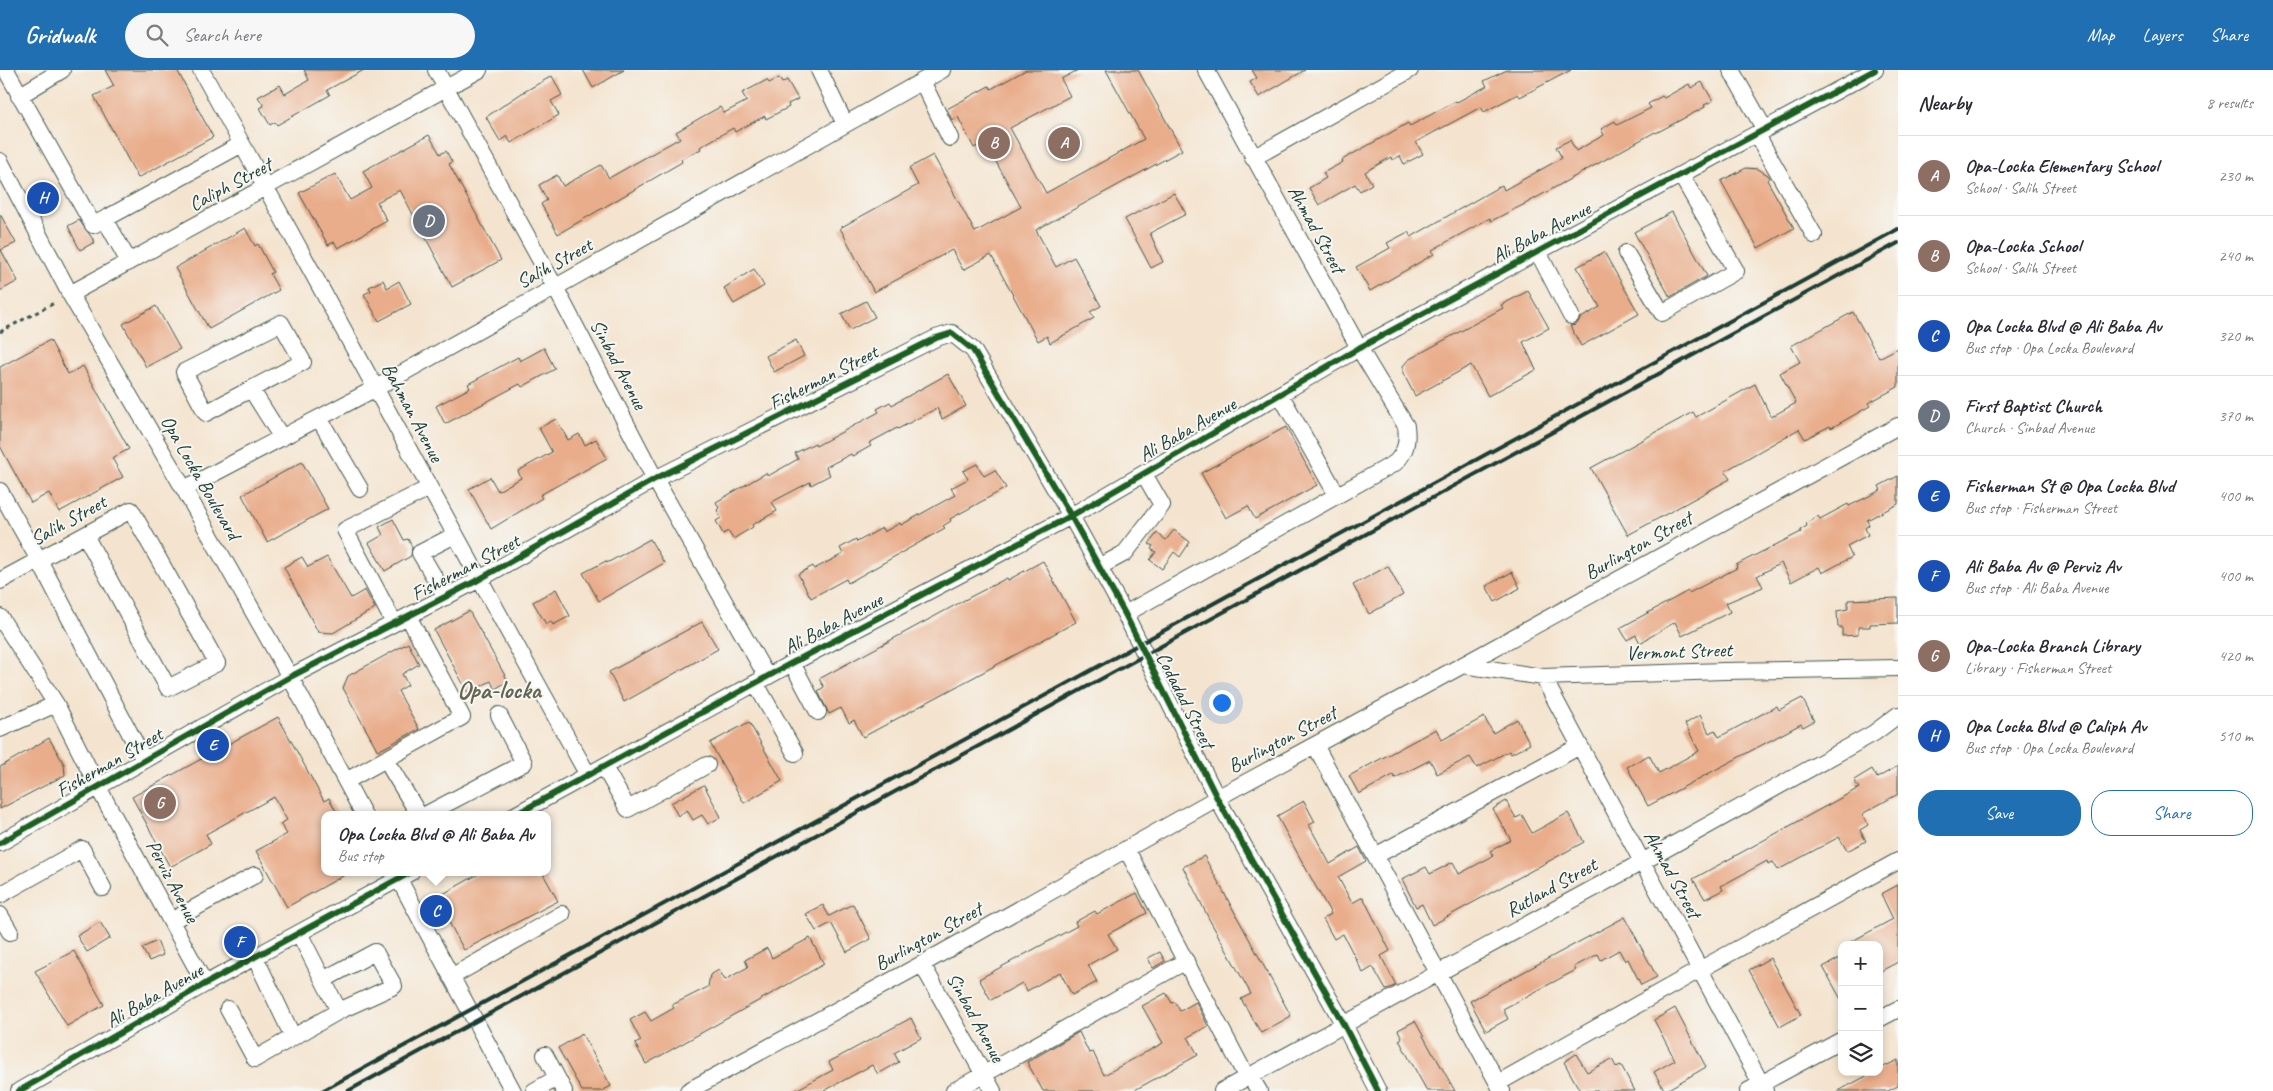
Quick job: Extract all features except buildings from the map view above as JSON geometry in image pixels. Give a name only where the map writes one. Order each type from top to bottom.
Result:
[{"type":"street","points":[[6,70],[93,225],[242,144]]},
{"type":"street","points":[[19,96],[62,70]]},
{"type":"street","name":"Bahman Avenue","points":[[200,70],[267,188],[478,580],[588,775]]},
{"type":"street","name":"Sinbad Avenue","points":[[436,70],[555,287],[762,680],[794,752]]},
{"type":"street","name":"Caliph Street","points":[[70,294],[267,188],[479,70]]},
{"type":"street","points":[[819,70],[845,124]]},
{"type":"street","name":"Salih Street","points":[[184,489],[376,388],[942,70]]},
{"type":"street","name":"Ahmad Street","points":[[1125,614],[1395,463],[1402,456],[1408,441],[1406,426],[1359,348],[1206,70]]},
{"type":"street","points":[[1253,158],[1410,70]]},
{"type":"street","points":[[1730,70],[1814,235]]},
{"type":"street","name":"Ali Baba Avenue","points":[[522,811],[792,663],[1071,516],[1359,348],[1874,70]]},
{"type":"street","points":[[922,81],[950,138]]},
{"type":"street","name":"Opa Locka Boulevard","points":[[0,161],[70,294],[184,489],[290,677],[362,811]]},
{"type":"street","points":[[1626,253],[1662,313],[1736,271],[1682,175]]},
{"type":"street","points":[[105,219],[129,262]]},
{"type":"street","points":[[1538,252],[1571,316]]},
{"type":"street","points":[[281,323],[303,362],[251,389],[206,413],[184,372],[281,323]]},
{"type":"street","name":"Fisherman Street","points":[[0,843],[290,677],[478,580],[655,479],[936,338],[952,333]]},
{"type":"street","name":"Codadad Street","points":[[952,333],[973,350],[1071,516],[1125,614],[1217,798],[1344,1025],[1378,1091]]},
{"type":"street","points":[[251,389],[282,438]]},
{"type":"street","points":[[1280,394],[1337,495]]},
{"type":"street","points":[[319,418],[360,489]]},
{"type":"street","name":"Burlington Street","points":[[688,1091],[922,964],[1217,798],[1898,426]]},
{"type":"street","points":[[1099,567],[1125,554],[1162,504],[1144,474]]},
{"type":"street","points":[[346,781],[462,717],[345,530],[429,488]]},
{"type":"street","points":[[0,491],[39,560],[144,760]]},
{"type":"street","name":"Salih Street","points":[[0,581],[39,560],[84,535],[130,510],[217,663],[168,688],[84,535]]},
{"type":"street","points":[[446,597],[420,553],[454,535]]},
{"type":"street","name":"Perviz Avenue","points":[[0,617],[56,704],[204,984]]},
{"type":"street","points":[[792,663],[818,712]]},
{"type":"street","name":"Vermont Street","points":[[1463,665],[1543,678],[1898,668]]},
{"type":"street","name":"Ahmad Street","points":[[1543,678],[1700,969],[1758,1089]]},
{"type":"street","points":[[0,729],[56,704]]},
{"type":"street","points":[[438,811],[524,763],[499,715]]},
{"type":"street","name":"Rutland Street","points":[[1222,1091],[1642,862],[1874,732],[1898,715]]},
{"type":"street","points":[[1315,745],[1500,1087],[1700,969],[1898,861]]},
{"type":"street","points":[[1375,856],[1580,746]]},
{"type":"street","points":[[604,767],[628,809],[706,765]]},
{"type":"street","points":[[392,770],[417,811]]},
{"type":"street","points":[[0,895],[82,849],[103,888]]},
{"type":"street","points":[[1127,850],[1249,1077],[1259,1091]]},
{"type":"street","points":[[171,922],[255,875]]},
{"type":"street","name":"Ali Baba Avenue","points":[[19,1091],[204,984],[299,933],[399,876]]},
{"type":"street","points":[[403,876],[451,978],[513,1091]]},
{"type":"street","points":[[451,978],[562,914]]},
{"type":"street","points":[[0,915],[10,932]]},
{"type":"street","points":[[299,933],[339,1012]]},
{"type":"street","points":[[228,1009],[255,1059],[339,1012],[394,986],[375,952],[323,980]]},
{"type":"street","points":[[255,957],[293,1037]]},
{"type":"street","points":[[954,1091],[1186,961]]},
{"type":"street","name":"Sinbad Avenue","points":[[922,964],[993,1091]]},
{"type":"street","points":[[1883,1017],[1898,1009]]},
{"type":"street","points":[[1758,1089],[1838,1042]]},
{"type":"street","points":[[534,1091],[560,1085],[545,1055]]},
{"type":"path","points":[[0,332],[70,294]]},
{"type":"railway","points":[[322,1091],[1898,229]]},
{"type":"railway","points":[[348,1091],[1898,243]]},
{"type":"cycle path","points":[[522,811],[792,663],[1071,516],[1359,348],[1875,70]]},
{"type":"cycle path","points":[[0,843],[290,677],[478,580],[655,479],[936,338],[952,333],[973,350],[1071,516],[1125,614],[1217,798],[1344,1025],[1378,1091]]},
{"type":"cycle path","points":[[19,1091],[205,984],[404,876]]},
{"type":"place","name":"Opa-Locka School","points":[[994,143]]},
{"type":"place","name":"Opa-Locka Elementary School","points":[[1064,143]]},
{"type":"place","name":"Opa Locka Blvd @ Caliph Av","points":[[43,198]]},
{"type":"place","name":"First Baptist Church","points":[[429,221]]},
{"type":"place","name":"Fisherman St @ Opa Locka Blvd","points":[[213,745]]},
{"type":"place","name":"Opa-Locka Branch Library","points":[[160,803]]},
{"type":"place","name":"Opa Locka Blvd @ Ali Baba Av","points":[[436,911]]},
{"type":"place","name":"Ali Baba Av @ Perviz Av","points":[[240,942]]},
{"type":"district","name":"Opa-locka","points":[[499,689]]}]
